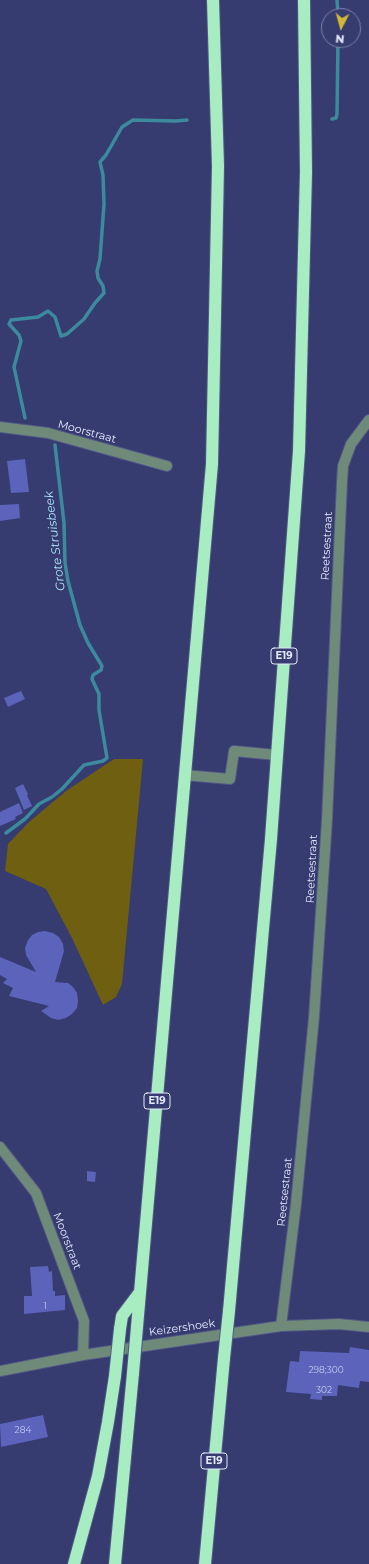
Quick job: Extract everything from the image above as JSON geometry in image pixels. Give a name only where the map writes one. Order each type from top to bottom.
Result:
[{"type":"highway","name":"E19","points":[[115,1564],[141,1291],[184,775],[212,464],[218,166],[213,0]]},
{"type":"highway","name":"E19","points":[[204,1564],[229,1311],[271,839],[299,451],[306,172],[304,0]]},
{"type":"highway","points":[[74,1564],[98,1476],[115,1376],[122,1316],[141,1291]]},
{"type":"street","name":"Reetsestraat","points":[[281,1326],[296,1204],[314,1017],[327,820],[343,466],[351,444],[369,420]]},
{"type":"street","name":"Moorstraat","points":[[0,427],[48,433],[167,466]]},
{"type":"street","points":[[184,775],[230,779],[234,751],[277,755]]},
{"type":"street","name":"Moorstraat","points":[[0,1147],[36,1193],[84,1321],[83,1355]]},
{"type":"street","name":"Keizershoek","points":[[0,1371],[83,1355],[281,1326],[339,1324],[369,1327]]},
{"type":"shaded area","points":[[114,759],[143,759],[122,984],[116,997],[103,1005],[72,938],[46,889],[5,871],[8,844],[29,822],[66,791]]},
{"type":"building","points":[[25,459],[29,492],[11,493],[7,461]]},
{"type":"building","points":[[19,504],[20,518],[0,521],[0,505]]},
{"type":"building","points":[[21,691],[25,699],[8,707],[4,698]]},
{"type":"building","points":[[23,784],[32,806],[24,810],[15,788]]},
{"type":"building","points":[[19,803],[23,813],[15,817],[16,819],[0,826],[0,812]]},
{"type":"building","points":[[45,931],[53,933],[59,937],[63,944],[64,951],[55,982],[68,983],[77,993],[77,1008],[66,1018],[58,1020],[51,1018],[41,1011],[49,1006],[9,996],[13,988],[3,983],[7,979],[0,975],[0,957],[36,972],[26,955],[25,948],[32,935]]},
{"type":"building","points":[[87,1171],[96,1172],[95,1182],[87,1181]]},
{"type":"building","points":[[48,1266],[49,1272],[52,1271],[53,1291],[55,1291],[55,1296],[65,1295],[65,1310],[24,1314],[24,1296],[32,1296],[30,1267]]},
{"type":"building","points":[[350,1347],[369,1350],[369,1382],[360,1381],[359,1388],[338,1385],[337,1396],[322,1396],[322,1400],[310,1399],[311,1394],[286,1392],[290,1361],[299,1362],[300,1351],[349,1353]]},
{"type":"building","points":[[43,1415],[48,1437],[1,1447],[0,1424]]},
{"type":"waterway","name":"Grote Struisbeek","points":[[337,0],[338,8]]},
{"type":"waterway","name":"Grote Struisbeek","points":[[332,119],[336,118],[337,114],[338,48]]},
{"type":"waterway","name":"Grote Struisbeek","points":[[25,418],[14,367],[21,341],[19,335],[9,324],[11,320],[38,317],[48,311],[55,317],[61,336],[67,334],[84,319],[104,293],[97,271],[100,259],[104,204],[103,175],[100,162],[106,155],[122,127],[133,120],[187,120]]},
{"type":"waterway","name":"Grote Struisbeek","points":[[6,833],[25,819],[39,804],[52,797],[62,789],[84,765],[103,761],[107,758],[99,710],[99,694],[92,679],[93,675],[101,670],[102,666],[88,643],[80,625],[68,581],[65,563],[64,523],[55,445]]}]
